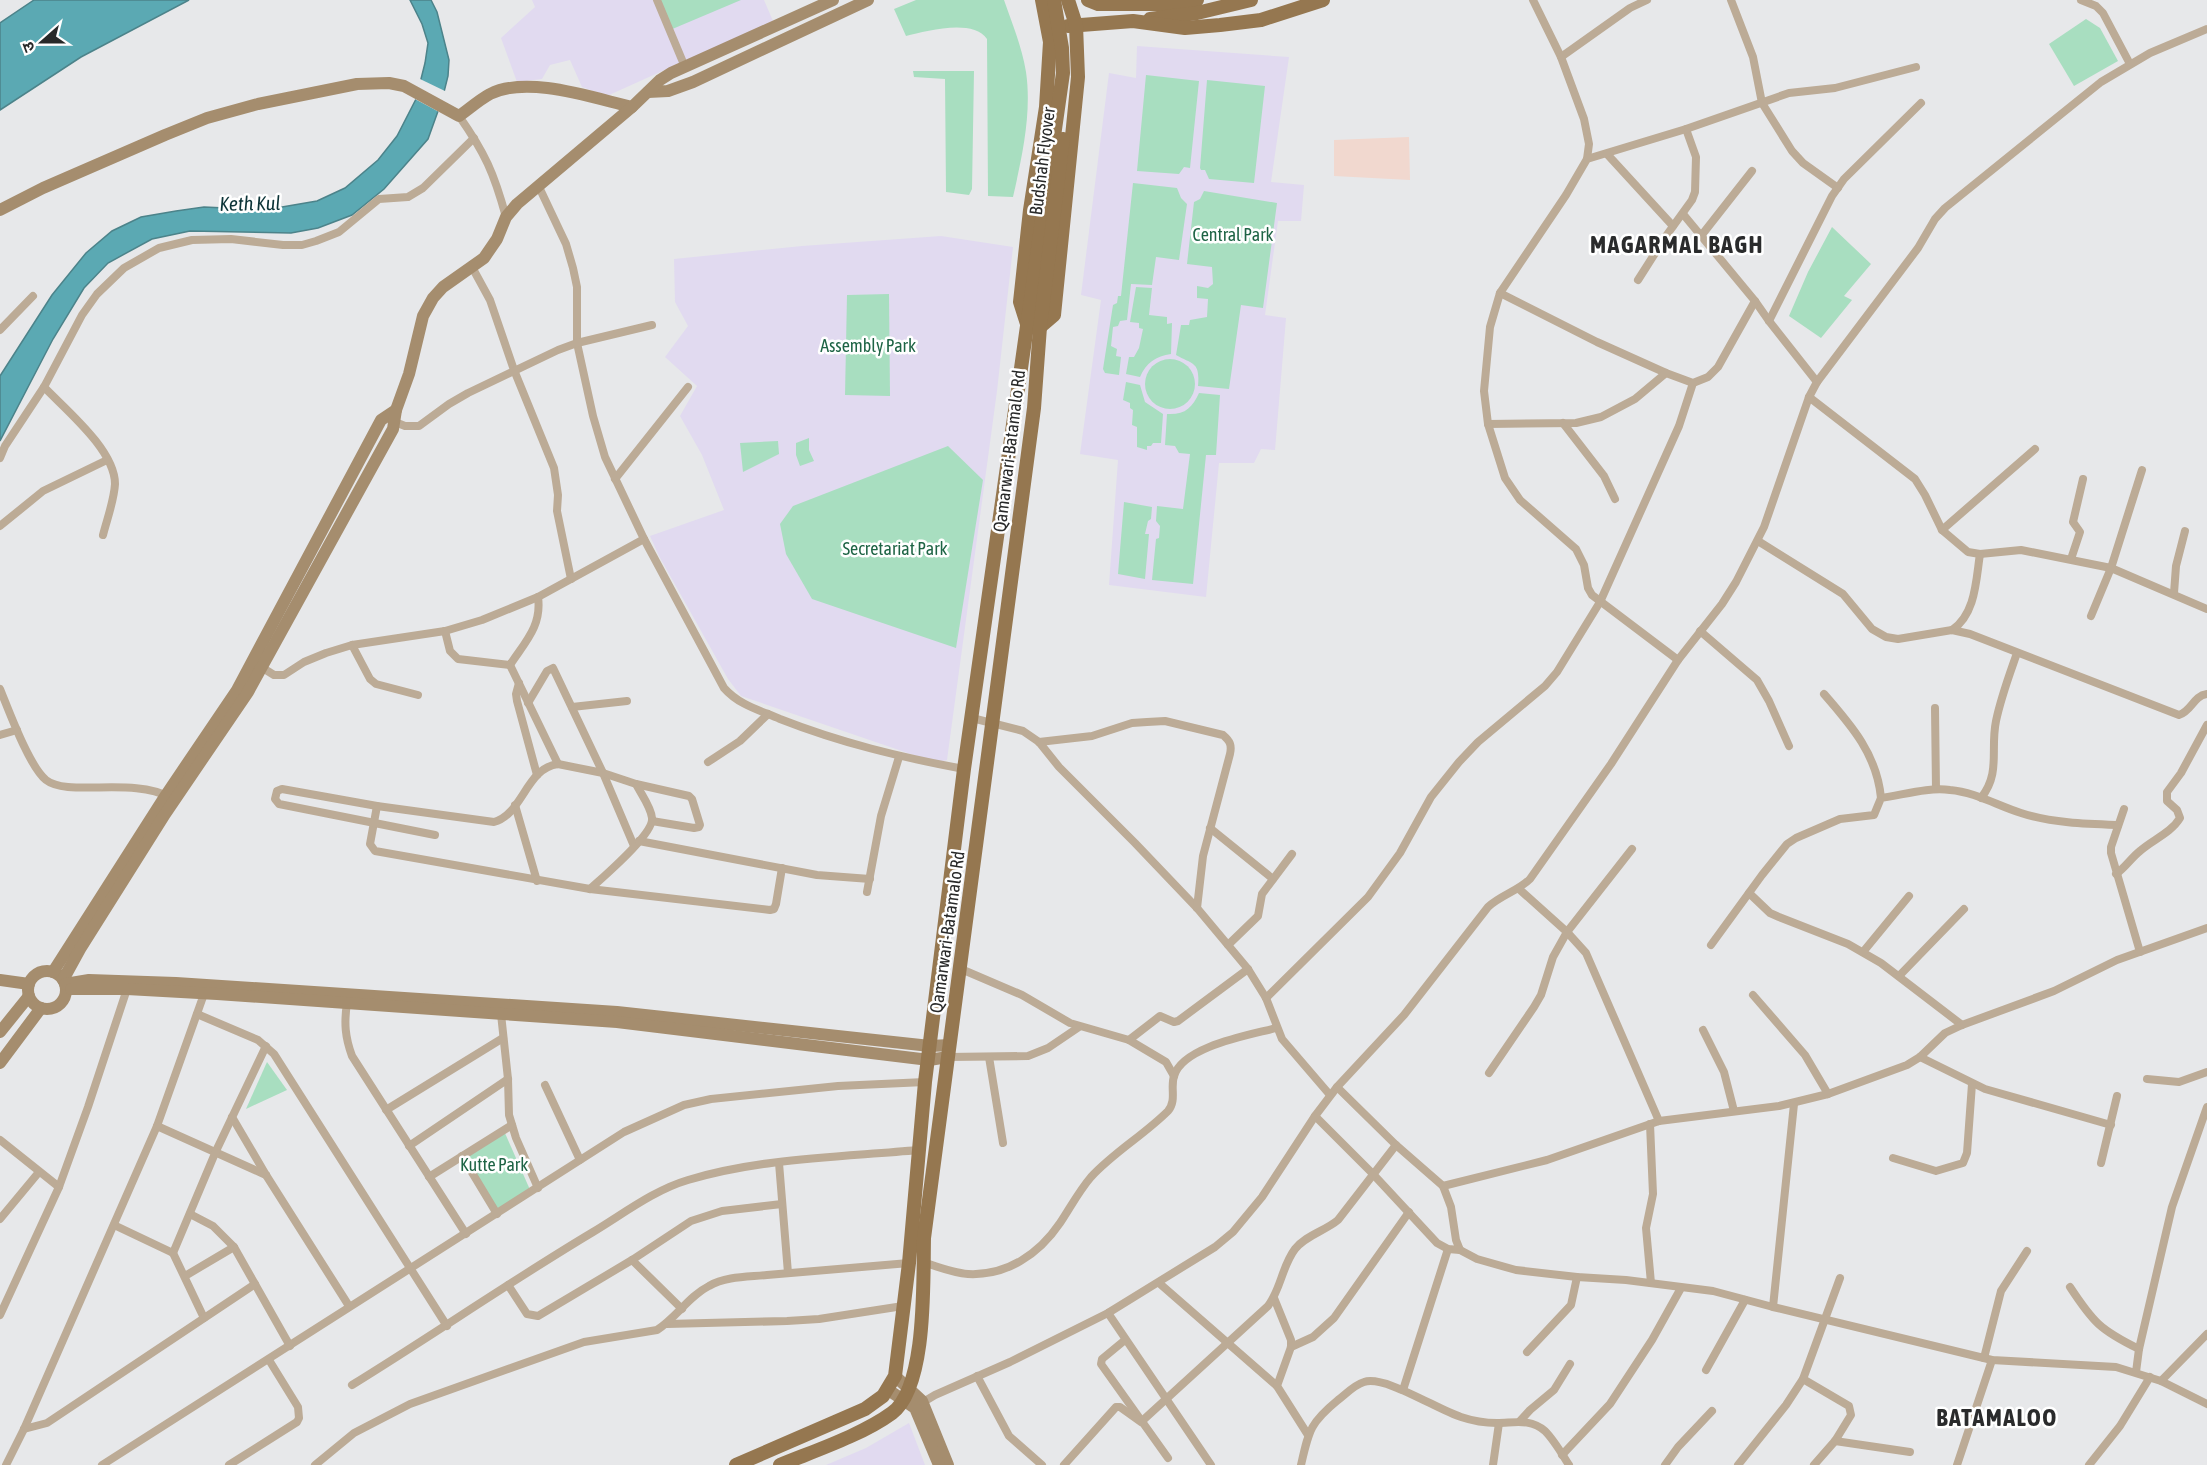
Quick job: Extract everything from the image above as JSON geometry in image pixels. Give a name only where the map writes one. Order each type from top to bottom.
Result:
[{"type":"main road","points":[[29,990],[32,1001],[41,1008],[54,1008],[64,999],[62,981],[170,798],[237,690],[257,665],[381,420],[396,416],[423,316],[433,298],[443,287],[484,258],[492,248],[506,217],[517,204],[660,80],[833,0]]},
{"type":"main road","points":[[648,92],[668,91],[693,82],[868,0]]},
{"type":"main road","points":[[1042,0],[1050,42],[1046,107],[1030,210],[1020,302],[1034,327],[1054,315],[1078,77],[1076,25],[1068,0]]},
{"type":"main road","name":"Budshah Flyover","points":[[1034,327],[1063,73],[1062,48],[1054,0]]},
{"type":"main road","name":"Budshah Flyover","points":[[1037,303],[1071,74],[1070,47],[1061,0]]},
{"type":"main road","points":[[1088,0],[1098,4],[1197,6]]},
{"type":"main road","points":[[1047,28],[1133,21],[1197,6],[1251,0]]},
{"type":"main road","points":[[1133,21],[1185,28],[1220,25],[1261,20],[1323,0]]},
{"type":"main road","points":[[0,210],[87,168],[207,118],[258,104],[357,84],[389,83],[404,86],[456,114],[491,94],[524,87],[566,92],[632,106]]},
{"type":"main road","name":"Qamarwari-Batamalo Rd","points":[[903,1304],[909,1263],[925,1082],[964,769],[1013,417],[1034,327]]},
{"type":"main road","name":"Qamarwari-Batamalo Rd","points":[[913,1400],[927,1219],[1034,408],[1034,327]]},
{"type":"main road","points":[[0,1032],[29,990],[36,975],[41,972],[62,981],[127,989],[617,1022],[929,1053],[949,1051]]},
{"type":"main road","points":[[0,980],[29,990]]},
{"type":"main road","points":[[62,981],[176,983],[605,1011],[929,1053]]},
{"type":"main road","points":[[0,1063],[41,1008]]},
{"type":"main road","points":[[736,1465],[865,1409],[883,1396],[895,1376],[903,1304]]},
{"type":"main road","points":[[895,1376],[913,1400],[948,1465]]},
{"type":"main road","points":[[887,1389],[913,1400],[939,1465]]},
{"type":"main road","points":[[780,1465],[874,1425],[913,1400]]},
{"type":"street","points":[[657,0],[685,67]]},
{"type":"street","points":[[1533,0],[1561,57],[1586,125],[1589,144],[1587,159],[1566,195],[1500,293],[1490,327],[1485,368],[1484,391],[1488,424],[1500,465],[1511,488],[1520,500],[1576,549],[1584,565],[1588,588],[1592,595],[1678,660]]},
{"type":"street","points":[[1561,57],[1630,8],[1647,0]]},
{"type":"street","points":[[1731,0],[1753,57],[1762,103],[1792,151],[1803,163],[1838,188]]},
{"type":"street","points":[[2081,0],[2096,6],[2103,13],[2130,64]]},
{"type":"street","points":[[913,1400],[1010,1362],[1108,1313],[1215,1247],[1233,1232],[1262,1197],[1330,1095],[1404,1015],[1488,907],[1519,889],[1530,879],[1611,764],[1678,660],[1722,604],[1758,541],[1809,397],[1817,382],[1918,248],[1935,219],[1945,208],[2101,82],[2130,64],[2207,28]]},
{"type":"street","points":[[1587,159],[1686,129],[1789,93],[1835,88],[1916,67]]},
{"type":"street","points":[[1768,321],[1821,214],[1844,179],[1921,103]]},
{"type":"street","points":[[456,114],[474,138],[496,179],[506,217]]},
{"type":"street","points":[[1638,280],[1683,214],[1695,192],[1696,157],[1686,129]]},
{"type":"street","points":[[0,458],[5,446],[44,387],[82,315],[96,294],[124,268],[142,256],[174,243],[192,240],[231,238],[283,245],[302,245],[316,241],[339,232],[379,199],[408,197],[423,188],[474,138]]},
{"type":"street","points":[[1606,154],[1673,226]]},
{"type":"street","points":[[1701,236],[1752,171]]},
{"type":"street","points":[[539,187],[566,244],[573,268],[577,287],[577,343],[598,435],[615,479],[644,538],[724,688],[740,703],[816,733],[899,757],[964,769]]},
{"type":"street","points":[[1683,214],[1755,301],[1768,321],[1817,382]]},
{"type":"street","points":[[472,267],[490,300],[514,370],[554,468],[558,495],[557,512],[571,579]]},
{"type":"street","points":[[1500,293],[1597,342],[1666,374],[1694,383],[1708,377],[1718,367],[1755,301]]},
{"type":"street","points":[[0,330],[33,296]]},
{"type":"street","points":[[396,416],[405,426],[419,426],[450,404],[514,370],[577,343],[652,325]]},
{"type":"street","points":[[1488,424],[1589,421],[1622,407],[1666,374]]},
{"type":"street","points":[[1266,998],[1368,897],[1395,860],[1431,797],[1443,781],[1478,742],[1545,686],[1568,654],[1600,602],[1678,426],[1694,383]]},
{"type":"street","points":[[44,387],[91,436],[107,460],[114,476],[115,486],[103,535]]},
{"type":"street","points":[[615,479],[688,387]]},
{"type":"street","points":[[1809,397],[1915,479],[1942,530],[1968,552],[1980,554],[2021,550],[2111,568],[2207,609]]},
{"type":"street","points":[[1563,423],[1604,476],[1615,499]]},
{"type":"street","points":[[1942,530],[2035,449]]},
{"type":"street","points":[[0,526],[43,491],[107,460]]},
{"type":"street","points":[[2091,616],[2111,568],[2142,470]]},
{"type":"street","points":[[2071,559],[2080,532],[2073,522],[2083,479]]},
{"type":"street","points":[[2174,593],[2176,566],[2185,531]]},
{"type":"street","points":[[257,665],[274,675],[284,675],[326,653],[352,645],[445,631],[492,617],[538,597],[644,538]]},
{"type":"street","points":[[1758,541],[1843,594],[1872,629],[1886,637],[1898,639],[1952,630],[1959,625],[1969,610],[1980,554]]},
{"type":"street","points":[[510,665],[539,618],[538,597]]},
{"type":"street","points":[[1952,630],[2179,715],[2188,710],[2199,696],[2207,694]]},
{"type":"street","points":[[445,631],[450,651],[458,659],[510,665]]},
{"type":"street","points":[[1700,631],[1757,680],[1789,746]]},
{"type":"street","points":[[352,645],[370,679],[376,684],[418,695]]},
{"type":"street","points":[[1981,798],[1992,782],[1995,723],[2002,694],[2017,653]]},
{"type":"street","points":[[510,665],[558,764]]},
{"type":"street","points":[[528,703],[546,671],[553,668],[636,844]]},
{"type":"street","points":[[519,683],[517,701],[537,775]]},
{"type":"street","points":[[0,689],[17,730],[40,774],[47,781],[57,785],[132,786],[152,789],[170,798]]},
{"type":"street","points":[[1711,945],[1787,844],[1833,821],[1874,815],[1879,807],[1881,798],[1878,775],[1865,746],[1851,725],[1824,694]]},
{"type":"street","points":[[572,707],[627,701]]},
{"type":"street","points":[[1935,708],[1936,789]]},
{"type":"street","points":[[708,762],[740,741],[768,714]]},
{"type":"street","points":[[972,718],[1023,732],[1039,742],[1059,767],[1197,908],[1248,969],[1266,998],[1276,1028],[1290,1050],[1330,1095]]},
{"type":"street","points":[[1039,742],[1092,736],[1132,723],[1165,721],[1223,735],[1229,740],[1232,746],[1203,856],[1197,908]]},
{"type":"street","points":[[2116,874],[2127,866],[2138,852],[2172,827],[2180,818],[2177,810],[2167,801],[2167,792],[2181,773],[2207,725]]},
{"type":"street","points":[[0,735],[17,730]]},
{"type":"street","points":[[867,892],[881,816],[899,757]]},
{"type":"street","points":[[435,836],[279,804],[275,799],[277,792],[282,789],[377,806],[487,822],[498,821],[515,805],[537,775],[551,765],[558,764],[603,773],[636,784],[691,797],[700,825],[696,828],[652,821]]},
{"type":"street","points":[[590,889],[649,830],[652,821],[636,784]]},
{"type":"street","points":[[1881,798],[1936,789],[1960,791],[2031,816],[2081,823],[2118,825]]},
{"type":"street","points":[[515,805],[537,881]]},
{"type":"street","points":[[377,806],[370,844],[375,851],[537,881],[770,910],[775,907],[782,868]]},
{"type":"street","points":[[2124,809],[2111,847],[2116,874],[2140,952]]},
{"type":"street","points":[[1210,828],[1273,879]]},
{"type":"street","points":[[636,844],[817,875],[870,879]]},
{"type":"street","points":[[1489,1073],[1534,1007],[1553,957],[1567,932],[1632,849]]},
{"type":"street","points":[[1228,945],[1258,916],[1262,894],[1292,854]]},
{"type":"street","points":[[1519,889],[1567,932],[1586,953],[1659,1121]]},
{"type":"street","points":[[1749,893],[1770,913],[1863,952],[1899,976],[1962,1025]]},
{"type":"street","points":[[1863,952],[1909,896]]},
{"type":"street","points":[[1899,976],[1965,909]]},
{"type":"street","points":[[1443,1186],[1530,1165],[1659,1121],[1794,1104],[1828,1094],[1897,1070],[1920,1057],[1945,1033],[1962,1025],[2054,991],[2093,970],[2207,928]]},
{"type":"street","points":[[961,969],[1013,990],[1078,1027],[1129,1040],[1166,1062],[1174,1076]]},
{"type":"street","points":[[1129,1040],[1160,1016],[1174,1022],[1178,1021],[1248,969]]},
{"type":"street","points":[[0,1315],[58,1187],[88,1107],[127,989]]},
{"type":"street","points":[[6,1465],[157,1126],[204,994]]},
{"type":"street","points":[[1753,995],[1805,1055],[1828,1094]]},
{"type":"street","points":[[347,1003],[345,1031],[352,1056],[466,1234]]},
{"type":"street","points":[[197,1014],[258,1040],[274,1054],[447,1326]]},
{"type":"street","points":[[501,1014],[512,1125],[538,1188]]},
{"type":"street","points":[[949,1051],[989,1057],[1028,1056],[1040,1052],[1078,1027]]},
{"type":"street","points":[[923,1262],[969,1274],[992,1272],[1028,1258],[1041,1248],[1099,1169],[1168,1111],[1174,1099],[1174,1076],[1179,1067],[1202,1051],[1276,1028]]},
{"type":"street","points":[[1703,1030],[1724,1072],[1734,1111]]},
{"type":"street","points":[[386,1110],[503,1038]]},
{"type":"street","points":[[173,1253],[216,1151],[266,1046]]},
{"type":"street","points":[[989,1057],[1003,1143]]},
{"type":"street","points":[[1920,1057],[1972,1084],[2002,1095],[2111,1125]]},
{"type":"street","points":[[2146,1078],[2179,1082],[2207,1072]]},
{"type":"street","points":[[409,1146],[508,1079]]},
{"type":"street","points":[[102,1465],[624,1132],[684,1105],[711,1099],[838,1086],[925,1082]]},
{"type":"street","points":[[1893,1158],[1936,1171],[1963,1163],[1967,1153],[1972,1084]]},
{"type":"street","points":[[545,1085],[580,1160]]},
{"type":"street","points":[[1337,1087],[1396,1145],[1443,1186],[1448,1197],[1460,1250]]},
{"type":"street","points":[[2101,1163],[2117,1096]]},
{"type":"street","points":[[1773,1307],[1794,1104]]},
{"type":"street","points":[[2136,1372],[2139,1349],[2172,1207],[2207,1107]]},
{"type":"street","points":[[232,1116],[266,1175],[350,1306]]},
{"type":"street","points":[[1315,1116],[1437,1243],[1449,1249],[1460,1250],[1477,1259],[1516,1270],[1713,1291],[1988,1359],[2116,1367],[2161,1381],[2207,1404]]},
{"type":"street","points":[[1650,1124],[1653,1194],[1646,1228],[1651,1283]]},
{"type":"street","points":[[429,1177],[512,1125]]},
{"type":"street","points":[[157,1126],[266,1175]]},
{"type":"street","points":[[0,1140],[58,1187]]},
{"type":"street","points":[[1141,1422],[1274,1298],[1293,1251],[1304,1240],[1338,1220],[1372,1173],[1396,1145]]},
{"type":"street","points":[[352,1385],[508,1285],[670,1187],[707,1175],[779,1163],[918,1150]]},
{"type":"street","points":[[462,1156],[497,1214]]},
{"type":"street","points":[[779,1163],[788,1273]]},
{"type":"street","points":[[0,1219],[39,1172]]},
{"type":"street","points":[[508,1285],[527,1314],[538,1316],[632,1260],[676,1229],[705,1215],[782,1204]]},
{"type":"street","points":[[1291,1347],[1313,1337],[1334,1318],[1409,1212]]},
{"type":"street","points":[[190,1214],[213,1226],[234,1247],[290,1346]]},
{"type":"street","points":[[114,1225],[173,1253],[204,1318]]},
{"type":"street","points":[[185,1276],[234,1247]]},
{"type":"street","points":[[1402,1390],[1449,1249]]},
{"type":"street","points":[[1957,1465],[1988,1359],[2001,1291],[2005,1281],[2027,1251]]},
{"type":"street","points":[[632,1260],[682,1309]]},
{"type":"street","points":[[315,1465],[354,1433],[410,1404],[584,1342],[657,1330],[667,1324],[708,1286],[719,1282],[788,1273],[909,1263]]},
{"type":"street","points":[[1527,1352],[1571,1305],[1577,1277]]},
{"type":"street","points":[[1738,1465],[1786,1405],[1803,1379],[1840,1278]]},
{"type":"street","points":[[1159,1283],[1277,1386],[1308,1435]]},
{"type":"street","points":[[24,1429],[47,1423],[255,1284]]},
{"type":"street","points":[[2070,1287],[2086,1311],[2103,1329],[2139,1349]]},
{"type":"street","points":[[1562,1455],[1610,1404],[1652,1340],[1681,1288]]},
{"type":"street","points":[[0,1292],[8,1298]]},
{"type":"street","points":[[1274,1298],[1290,1334],[1291,1347],[1277,1386]]},
{"type":"street","points":[[1706,1370],[1745,1300]]},
{"type":"street","points":[[667,1324],[808,1320],[903,1304]]},
{"type":"street","points":[[1108,1313],[1207,1464]]},
{"type":"street","points":[[2161,1381],[2207,1334]]},
{"type":"street","points":[[1125,1340],[1102,1359],[1101,1364],[1168,1458]]},
{"type":"street","points":[[229,1465],[297,1422],[299,1418],[298,1407],[269,1360]]},
{"type":"street","points":[[1520,1421],[1554,1390],[1570,1364]]},
{"type":"street","points":[[977,1376],[1009,1436],[1042,1465]]},
{"type":"street","points":[[2089,1465],[2120,1426],[2150,1377]]},
{"type":"street","points":[[1803,1379],[1849,1406],[1851,1415],[1835,1441],[1814,1465]]},
{"type":"street","points":[[1301,1465],[1308,1435],[1320,1415],[1357,1385],[1365,1381],[1373,1381],[1402,1390],[1447,1412],[1479,1422],[1520,1421],[1537,1426],[1545,1432],[1569,1465]]},
{"type":"street","points":[[1064,1465],[1116,1407],[1120,1407],[1141,1422]]},
{"type":"street","points":[[1665,1465],[1678,1447],[1713,1411]]},
{"type":"street","points":[[1493,1465],[1499,1423]]},
{"type":"street","points":[[1835,1441],[1910,1452]]},
{"type":"shaded area","points":[[532,0],[764,0],[773,21],[607,96],[582,87],[570,60],[550,65],[542,79],[517,82],[501,38],[535,7]]},
{"type":"shaded area","points":[[1137,46],[1289,57],[1271,182],[1304,185],[1301,221],[1278,221],[1265,315],[1286,318],[1275,450],[1261,449],[1254,463],[1219,463],[1206,597],[1109,585],[1118,460],[1080,454],[1101,300],[1081,295],[1109,73],[1136,78]]},
{"type":"shaded area","points":[[1409,137],[1410,180],[1334,176],[1334,140]]},
{"type":"shaded area","points":[[941,236],[1013,247],[997,391],[947,760],[937,763],[741,696],[728,679],[650,536],[724,510],[702,455],[680,416],[697,386],[665,357],[688,326],[675,302],[674,259],[802,246]]},
{"type":"shaded area","points":[[909,1423],[925,1465],[826,1465],[866,1448]]},
{"type":"green space","points":[[658,0],[741,0],[670,30]]},
{"type":"green space","points":[[916,0],[1004,0],[1022,53],[1028,88],[1025,135],[1013,197],[988,196],[987,39],[971,29],[960,28],[937,29],[906,36],[894,9]]},
{"type":"green space","points":[[2086,19],[2100,28],[2118,61],[2074,86],[2049,44]]},
{"type":"green space","points":[[913,71],[974,71],[972,189],[969,195],[946,192],[945,79],[914,77]]},
{"type":"green space","name":"Central Park","points":[[1146,75],[1199,81],[1190,168],[1184,167],[1179,174],[1137,171]]},
{"type":"green space","name":"Central Park","points":[[1207,80],[1265,86],[1254,183],[1209,179],[1205,170],[1200,168]]},
{"type":"green space","name":"Central Park","points":[[1133,183],[1177,188],[1181,198],[1187,204],[1179,260],[1156,257],[1152,285],[1131,284],[1127,320],[1120,321],[1118,326],[1113,327],[1111,346],[1117,349],[1116,356],[1121,357],[1119,375],[1105,373],[1103,369],[1113,305],[1117,303],[1118,296],[1121,296]]},
{"type":"green space","name":"Central Park","points":[[1204,191],[1277,203],[1263,308],[1241,305],[1229,389],[1198,386],[1197,368],[1176,355],[1181,325],[1189,325],[1190,320],[1207,317],[1208,299],[1197,298],[1197,286],[1208,288],[1213,284],[1212,267],[1187,264],[1194,202],[1200,199]]},
{"type":"green space","points":[[1832,227],[1871,264],[1844,296],[1852,300],[1821,338],[1789,316],[1808,272]]},
{"type":"green space","points":[[1136,287],[1152,288],[1149,315],[1167,317],[1167,324],[1172,323],[1171,354],[1152,361],[1140,377],[1126,374],[1129,357],[1134,357],[1139,348],[1143,329],[1139,328],[1139,323],[1130,322]]},
{"type":"green space","name":"Assembly Park","points":[[889,294],[890,396],[845,395],[847,295]]},
{"type":"green space","points":[[1165,359],[1175,359],[1188,366],[1195,379],[1195,389],[1188,402],[1175,409],[1165,409],[1156,405],[1149,398],[1145,389],[1145,379],[1149,370],[1156,363]]},
{"type":"green space","points":[[1126,382],[1140,385],[1145,402],[1163,414],[1161,443],[1147,446],[1147,450],[1137,447],[1137,427],[1132,425],[1133,410],[1130,408],[1130,403],[1123,400]]},
{"type":"green space","points":[[1199,393],[1220,395],[1216,455],[1206,455],[1193,584],[1152,580],[1156,539],[1159,538],[1160,526],[1156,521],[1157,506],[1183,509],[1190,454],[1179,453],[1175,446],[1165,445],[1167,414],[1187,410]]},
{"type":"green space","points":[[809,438],[809,450],[814,461],[800,466],[796,455],[796,443]]},
{"type":"green space","points":[[778,441],[779,454],[743,472],[740,443]]},
{"type":"green space","name":"Secretariat Park","points":[[948,446],[983,480],[956,648],[812,599],[786,554],[780,524],[793,506]]},
{"type":"green space","points":[[1124,502],[1152,507],[1151,519],[1148,521],[1145,534],[1149,534],[1145,579],[1118,574]]},
{"type":"green space","points":[[267,1062],[287,1090],[246,1109]]},
{"type":"green space","name":"Kutte Park","points":[[504,1131],[531,1192],[497,1214],[462,1156]]},
{"type":"water","points":[[34,0],[189,0],[81,57],[0,110],[0,23]]},
{"type":"water","name":"Keth Kul","points":[[410,0],[431,0],[437,12],[449,60],[448,76],[428,139],[384,189],[352,215],[318,228],[291,233],[190,231],[152,239],[108,263],[84,288],[53,339],[0,441],[0,376],[52,295],[86,253],[112,231],[141,217],[176,211],[204,207],[247,209],[282,207],[317,201],[345,188],[378,160],[397,136],[416,99],[425,63],[428,43],[422,24]]},
{"type":"pier","points":[[418,78],[447,92],[441,113],[413,98]]},
{"type":"district","name":"MAGARMAL BAGH","points":[[1677,244]]},
{"type":"district","name":"BATAMALOO","points":[[1997,1417]]}]
